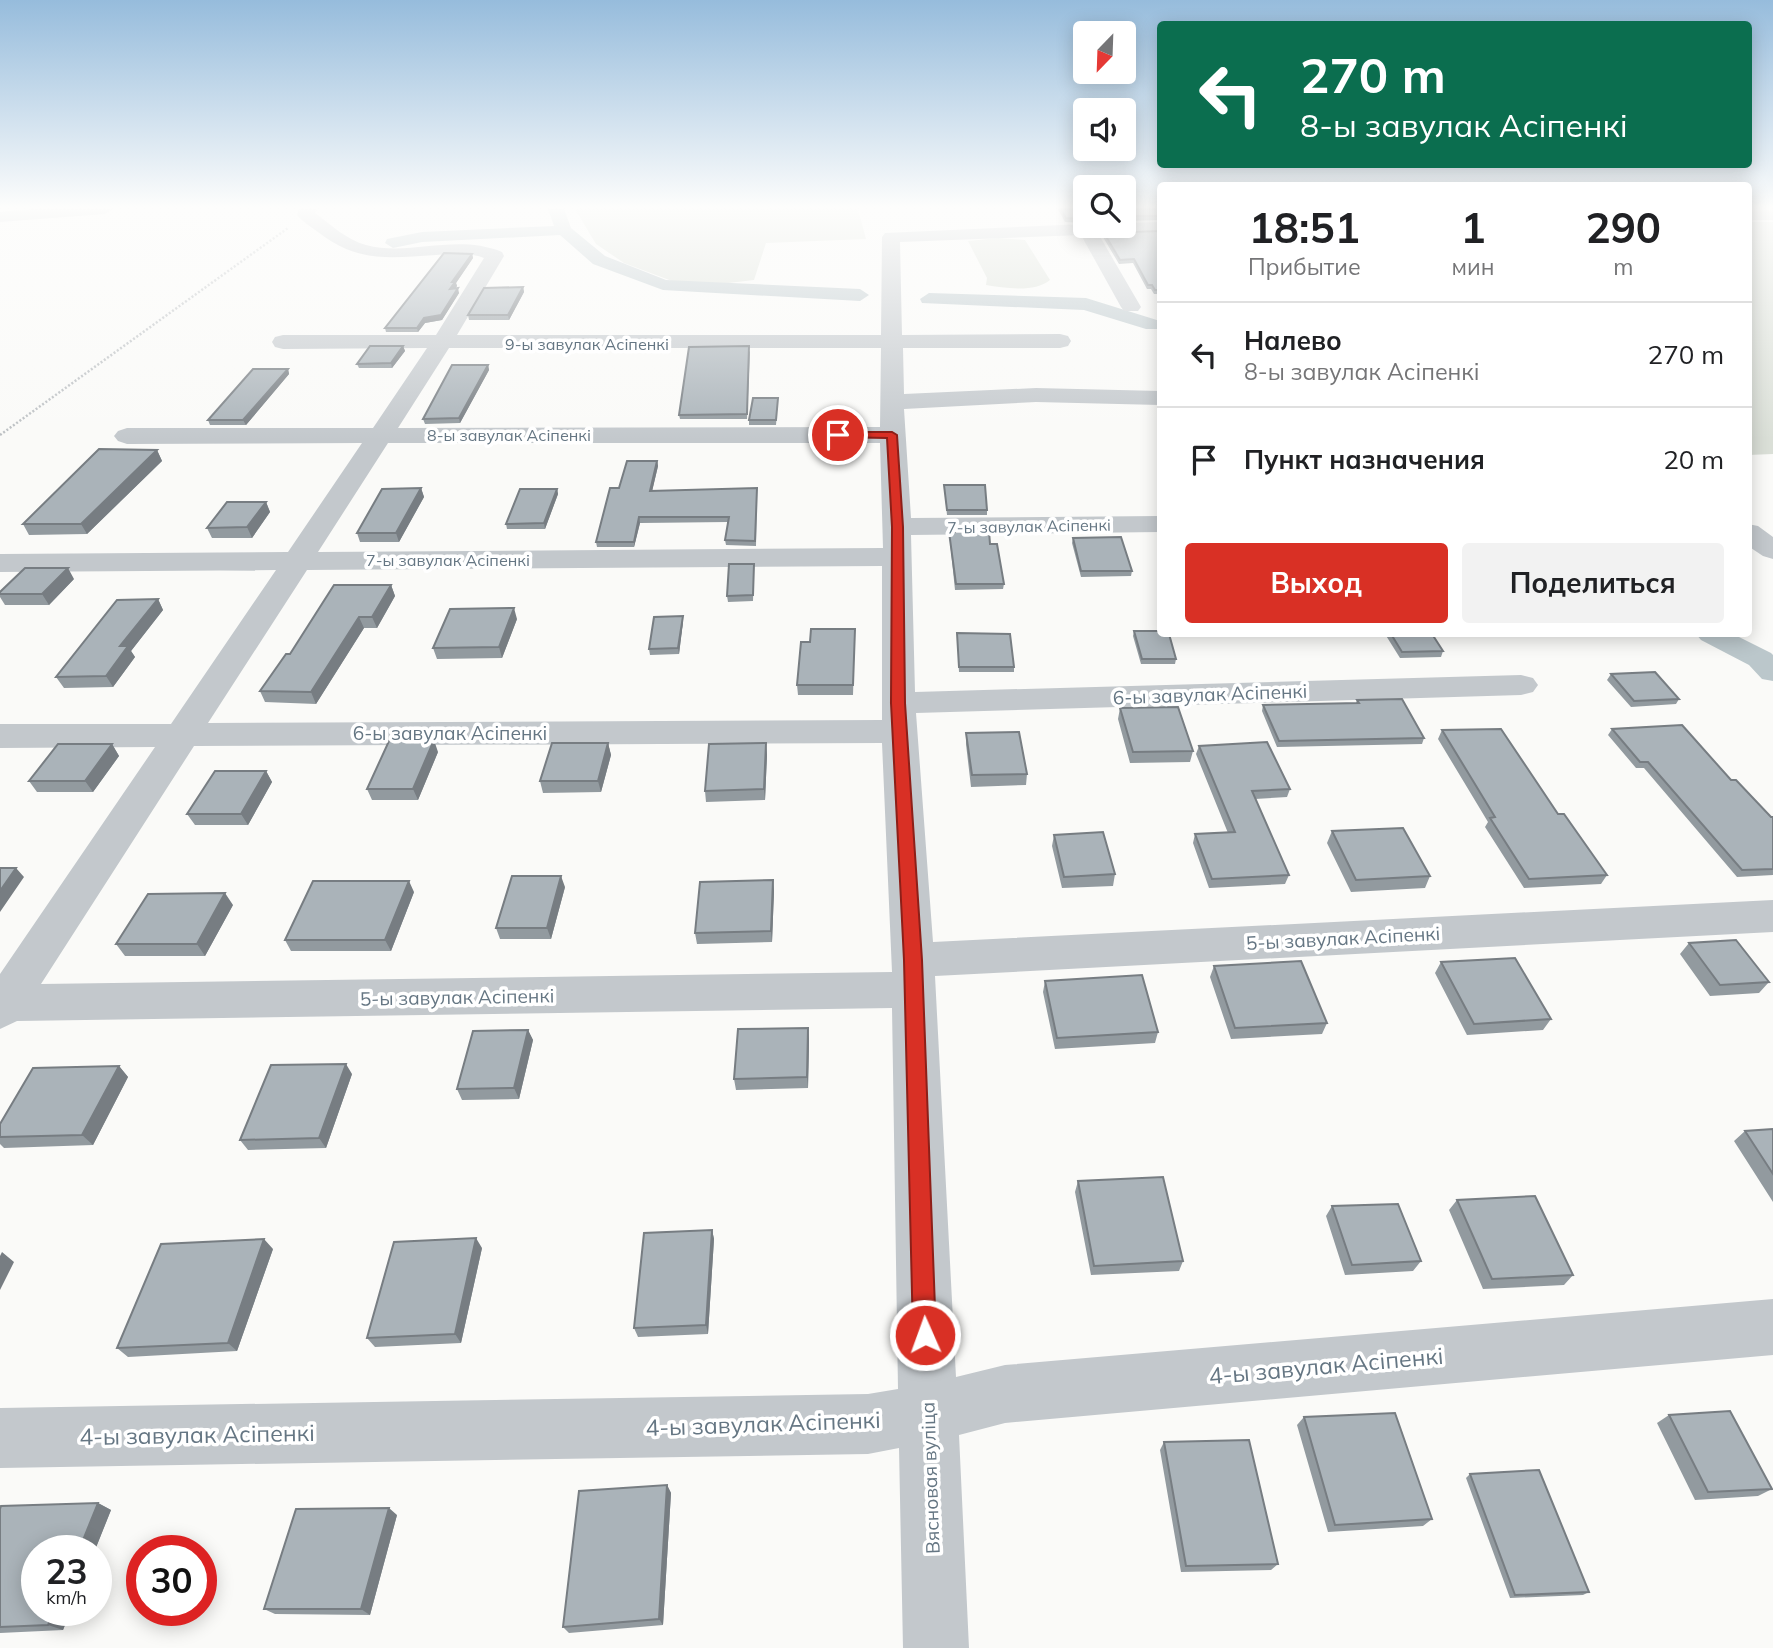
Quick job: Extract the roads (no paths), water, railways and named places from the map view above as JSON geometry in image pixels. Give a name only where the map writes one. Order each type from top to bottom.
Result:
[{"type":"street","points":[[2,1005],[299,561],[477,286]]},
{"type":"street","name":"Вясновая вуліца","points":[[890,286],[899,717],[914,975],[936,1648]]},
{"type":"street","points":[[1118,286],[1130,307]]},
{"type":"street","name":"9-ы завулак Асіпенкі","points":[[283,342],[441,344],[1060,341]]},
{"type":"street","name":"8-ы завулак Асіпенкі","points":[[127,436],[381,436],[892,418],[1036,395],[1157,398]]},
{"type":"street","points":[[1752,514],[1773,514]]},
{"type":"street","name":"7-ы завулак Асіпенкі","points":[[0,563],[299,561],[897,542],[1157,524]]},
{"type":"street","points":[[1752,535],[1773,550]]},
{"type":"street","name":"6-ы завулак Асіпенкі","points":[[0,736],[182,735],[899,717],[1521,685]]},
{"type":"street","name":"5-ы завулак Асіпенкі","points":[[2,1005],[914,975],[1773,916]]},
{"type":"street","name":"4-ы завулак Асіпенкі","points":[[0,1437],[855,1424],[928,1414],[1006,1394],[1773,1327]]},
{"type":"waterway","points":[[681,286],[860,295]]},
{"type":"waterway","points":[[929,299],[1086,304],[1153,325]]},
{"type":"waterway","points":[[1717,637],[1760,659],[1773,672]]}]
